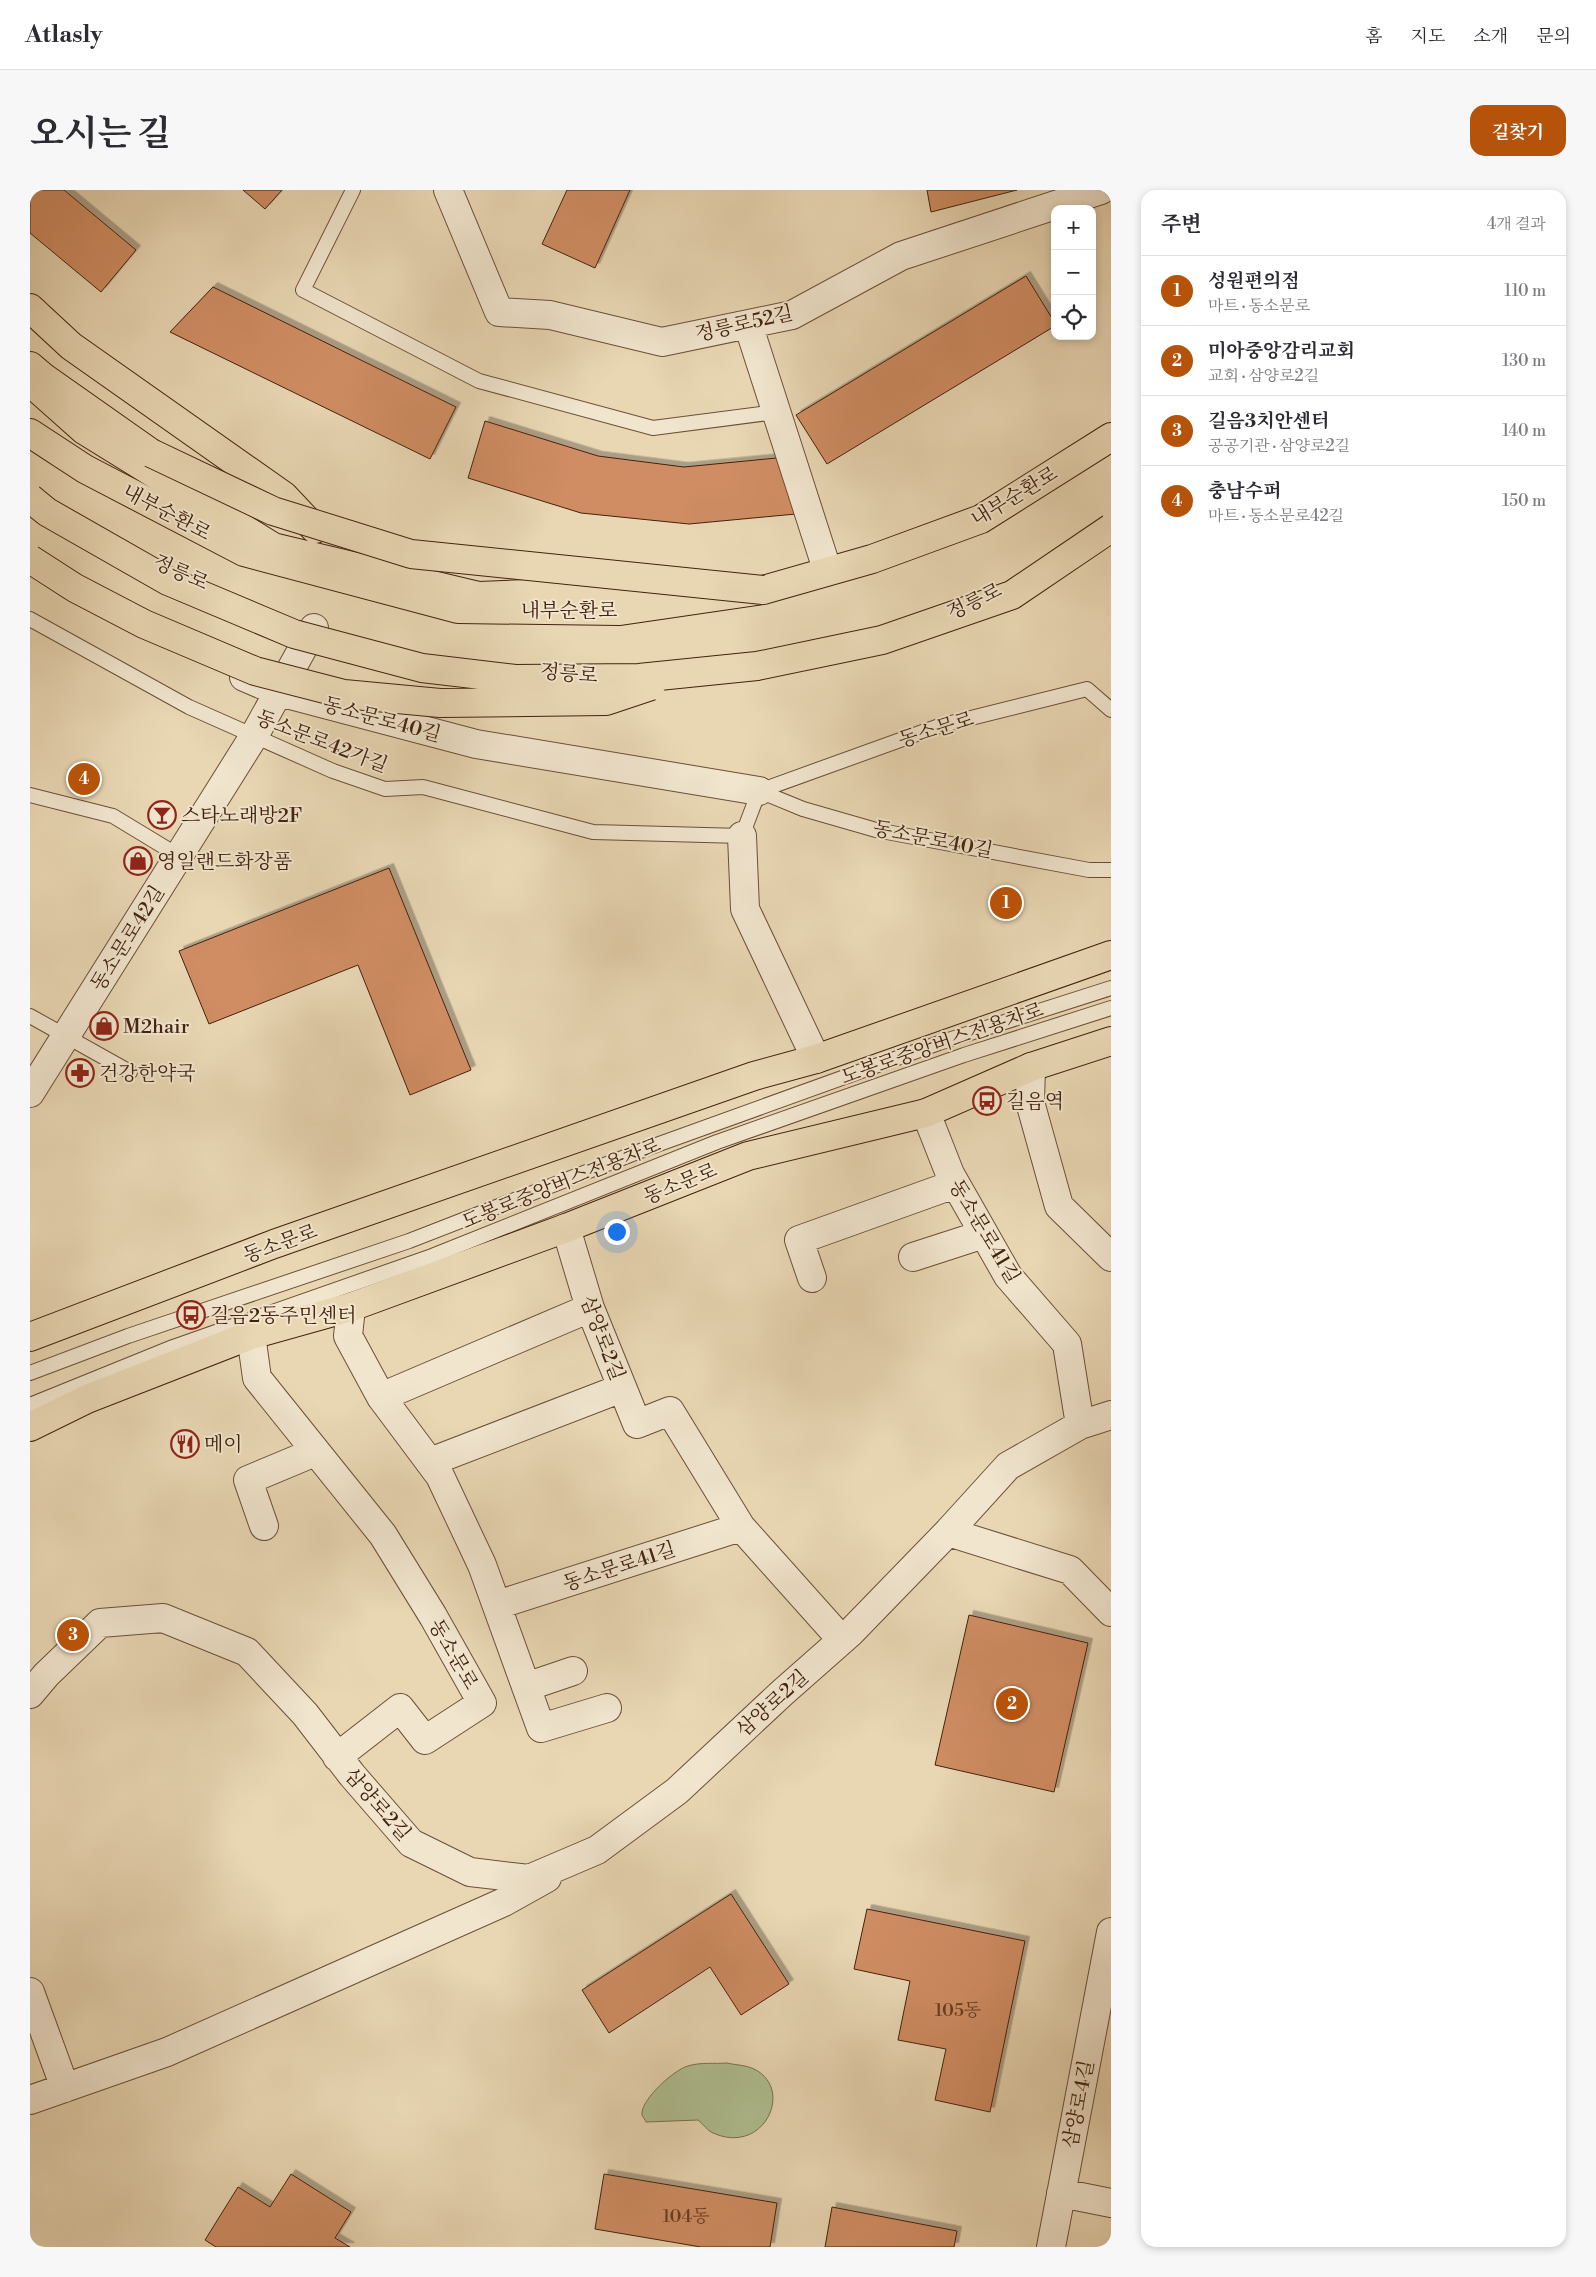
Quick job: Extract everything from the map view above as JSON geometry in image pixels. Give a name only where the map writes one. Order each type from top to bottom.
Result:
[{"type":"main road","points":[[30,308],[71,346],[284,496],[349,564]]},
{"type":"main road","points":[[30,366],[151,453],[273,511],[411,554],[763,590]]},
{"type":"main road","points":[[30,382],[84,430],[273,547],[479,596],[711,586],[825,563],[979,510],[1111,424]]},
{"type":"main road","name":"내부순환로","points":[[30,433],[85,469],[244,552],[458,610],[620,611],[763,590],[872,559],[981,519],[1111,437]]},
{"type":"main road","name":"정릉로","points":[[30,484],[44,495],[159,563],[314,628],[403,658],[680,682],[842,660],[993,594],[1111,517]]},
{"type":"main road","points":[[30,498],[47,512],[168,580],[294,634],[413,666],[515,679],[639,678],[757,666],[882,640],[1012,595],[1111,528]]},
{"type":"main road","points":[[30,559],[75,588],[144,624],[256,671],[344,694],[440,704],[606,701],[691,672]]},
{"type":"main road","name":"동소문로","points":[[30,1336],[274,1244],[754,1076],[816,1059],[1111,955]]},
{"type":"main road","name":"동소문로","points":[[30,1427],[87,1399],[251,1335],[350,1307],[566,1228],[748,1156],[926,1113],[1031,1067],[1111,1040]]},
{"type":"street","name":"정릉로52길","points":[[448,190],[499,312],[550,315],[662,342],[792,315],[901,256],[1101,190]]},
{"type":"street","points":[[748,324],[825,563]]},
{"type":"street","name":"동소문로40길","points":[[30,571],[80,605],[279,692],[476,744],[759,791]]},
{"type":"street","name":"동소문로42길","points":[[30,1093],[254,736],[314,628]]},
{"type":"street","points":[[742,836],[745,909],[816,1059]]},
{"type":"street","points":[[1031,1067],[1030,1102],[1058,1206],[1111,1257]]},
{"type":"street","name":"동소문로41길","points":[[926,1113],[955,1184],[1008,1276],[1067,1344],[1080,1425]]},
{"type":"street","points":[[812,1278],[799,1240],[955,1184]]},
{"type":"street","name":"삼양로2길","points":[[566,1228],[590,1308],[637,1424],[670,1411],[741,1527],[842,1640]]},
{"type":"street","points":[[913,1257],[984,1234]]},
{"type":"street","points":[[350,1307],[348,1336],[381,1397],[440,1476],[482,1564],[541,1728],[607,1708]]},
{"type":"street","points":[[381,1397],[590,1308]]},
{"type":"street","name":"동소문로","points":[[251,1335],[257,1378],[383,1535],[433,1616],[482,1703],[425,1740],[400,1708],[337,1757]]},
{"type":"street","points":[[430,1462],[622,1388]]},
{"type":"street","name":"삼양로2길","points":[[30,1694],[46,1675],[100,1624],[163,1618],[247,1652],[305,1714],[337,1757],[411,1843],[470,1872],[529,1878],[597,1850],[677,1791],[842,1640],[948,1532],[1008,1466],[1080,1425],[1111,1415]]},
{"type":"street","points":[[264,1526],[248,1480],[315,1452]]},
{"type":"street","name":"동소문로41길","points":[[497,1605],[741,1527]]},
{"type":"street","points":[[948,1532],[1070,1570],[1111,1612]]},
{"type":"street","points":[[526,1687],[573,1671]]},
{"type":"street","points":[[30,2100],[167,2052],[504,1902],[597,1850]]},
{"type":"street","name":"삼양로4길","points":[[1051,2247],[1111,1932]]},
{"type":"street","points":[[30,1992],[65,2088]]},
{"type":"street","points":[[1061,2193],[1111,2203]]},
{"type":"lane","points":[[353,190],[303,290],[479,381],[653,428],[776,412]]},
{"type":"lane","name":"동소문로42가길","points":[[30,620],[188,707],[333,771],[385,789],[423,787],[593,832],[742,836]]},
{"type":"lane","name":"동소문로","points":[[759,791],[939,726],[1087,689],[1111,710]]},
{"type":"lane","points":[[742,836],[759,791]]},
{"type":"lane","name":"동소문로40길","points":[[759,791],[804,809],[876,830],[1089,870],[1111,870]]},
{"type":"lane","points":[[30,795],[113,816],[179,856]]},
{"type":"lane","name":"도봉로중앙버스전용차로","points":[[30,1373],[128,1336],[409,1241],[648,1148],[939,1043],[1111,988]]},
{"type":"lane","name":"도봉로중앙버스전용차로","points":[[30,1404],[173,1347],[432,1256],[717,1142],[954,1059],[1111,1008]]},
{"type":"lane","points":[[30,1016],[130,1072]]},
{"type":"green space","points":[[727,2063],[754,2069],[766,2078],[772,2091],[772,2104],[768,2117],[759,2128],[747,2136],[731,2138],[711,2132],[698,2120],[646,2122],[642,2115],[647,2101],[659,2086],[675,2073],[682,2068],[693,2065]]},
{"type":"building","points":[[30,190],[64,190],[136,250],[101,292],[30,233]]},
{"type":"building","points":[[243,190],[282,190],[265,209]]},
{"type":"building","points":[[567,190],[630,190],[595,268],[542,244]]},
{"type":"building","points":[[927,190],[1017,190],[931,212]]},
{"type":"building","points":[[1026,276],[1051,317],[1051,328],[827,464],[796,415]]},
{"type":"building","points":[[213,287],[456,407],[430,459],[170,332]]},
{"type":"building","points":[[485,421],[598,456],[684,467],[787,457],[796,514],[689,524],[581,513],[468,478]]},
{"type":"building","points":[[389,868],[471,1070],[410,1095],[358,965],[209,1024],[179,951]]},
{"type":"building","points":[[969,1615],[1088,1643],[1054,1792],[935,1765]]},
{"type":"building","points":[[731,1894],[789,1984],[741,2015],[710,1967],[609,2033],[582,1990]]},
{"type":"building","points":[[867,1909],[1025,1941],[990,2112],[935,2100],[946,2049],[898,2040],[910,1981],[854,1969]]},
{"type":"building","points":[[291,2174],[351,2212],[335,2238],[350,2247],[216,2247],[205,2240],[238,2187],[270,2207]]},
{"type":"building","points":[[604,2174],[777,2203],[770,2247],[701,2247],[595,2229]]},
{"type":"building","points":[[832,2207],[957,2231],[954,2247],[825,2247]]},
{"type":"place","name":"충남수퍼","points":[[84,779]]},
{"type":"place","name":"스타노래방2F","points":[[162,815]]},
{"type":"place","name":"영일랜드화장품","points":[[138,861]]},
{"type":"place","name":"성원편의점","points":[[1006,903]]},
{"type":"place","name":"M2hair","points":[[104,1026]]},
{"type":"place","name":"건강한약국","points":[[80,1073]]},
{"type":"place","name":"길음역","points":[[987,1101]]},
{"type":"place","name":"길음2동주민센터","points":[[191,1315]]},
{"type":"place","name":"메이","points":[[185,1444]]},
{"type":"place","name":"길음3치안센터","points":[[73,1635]]},
{"type":"place","name":"미아중앙감리교회","points":[[1012,1704]]}]
